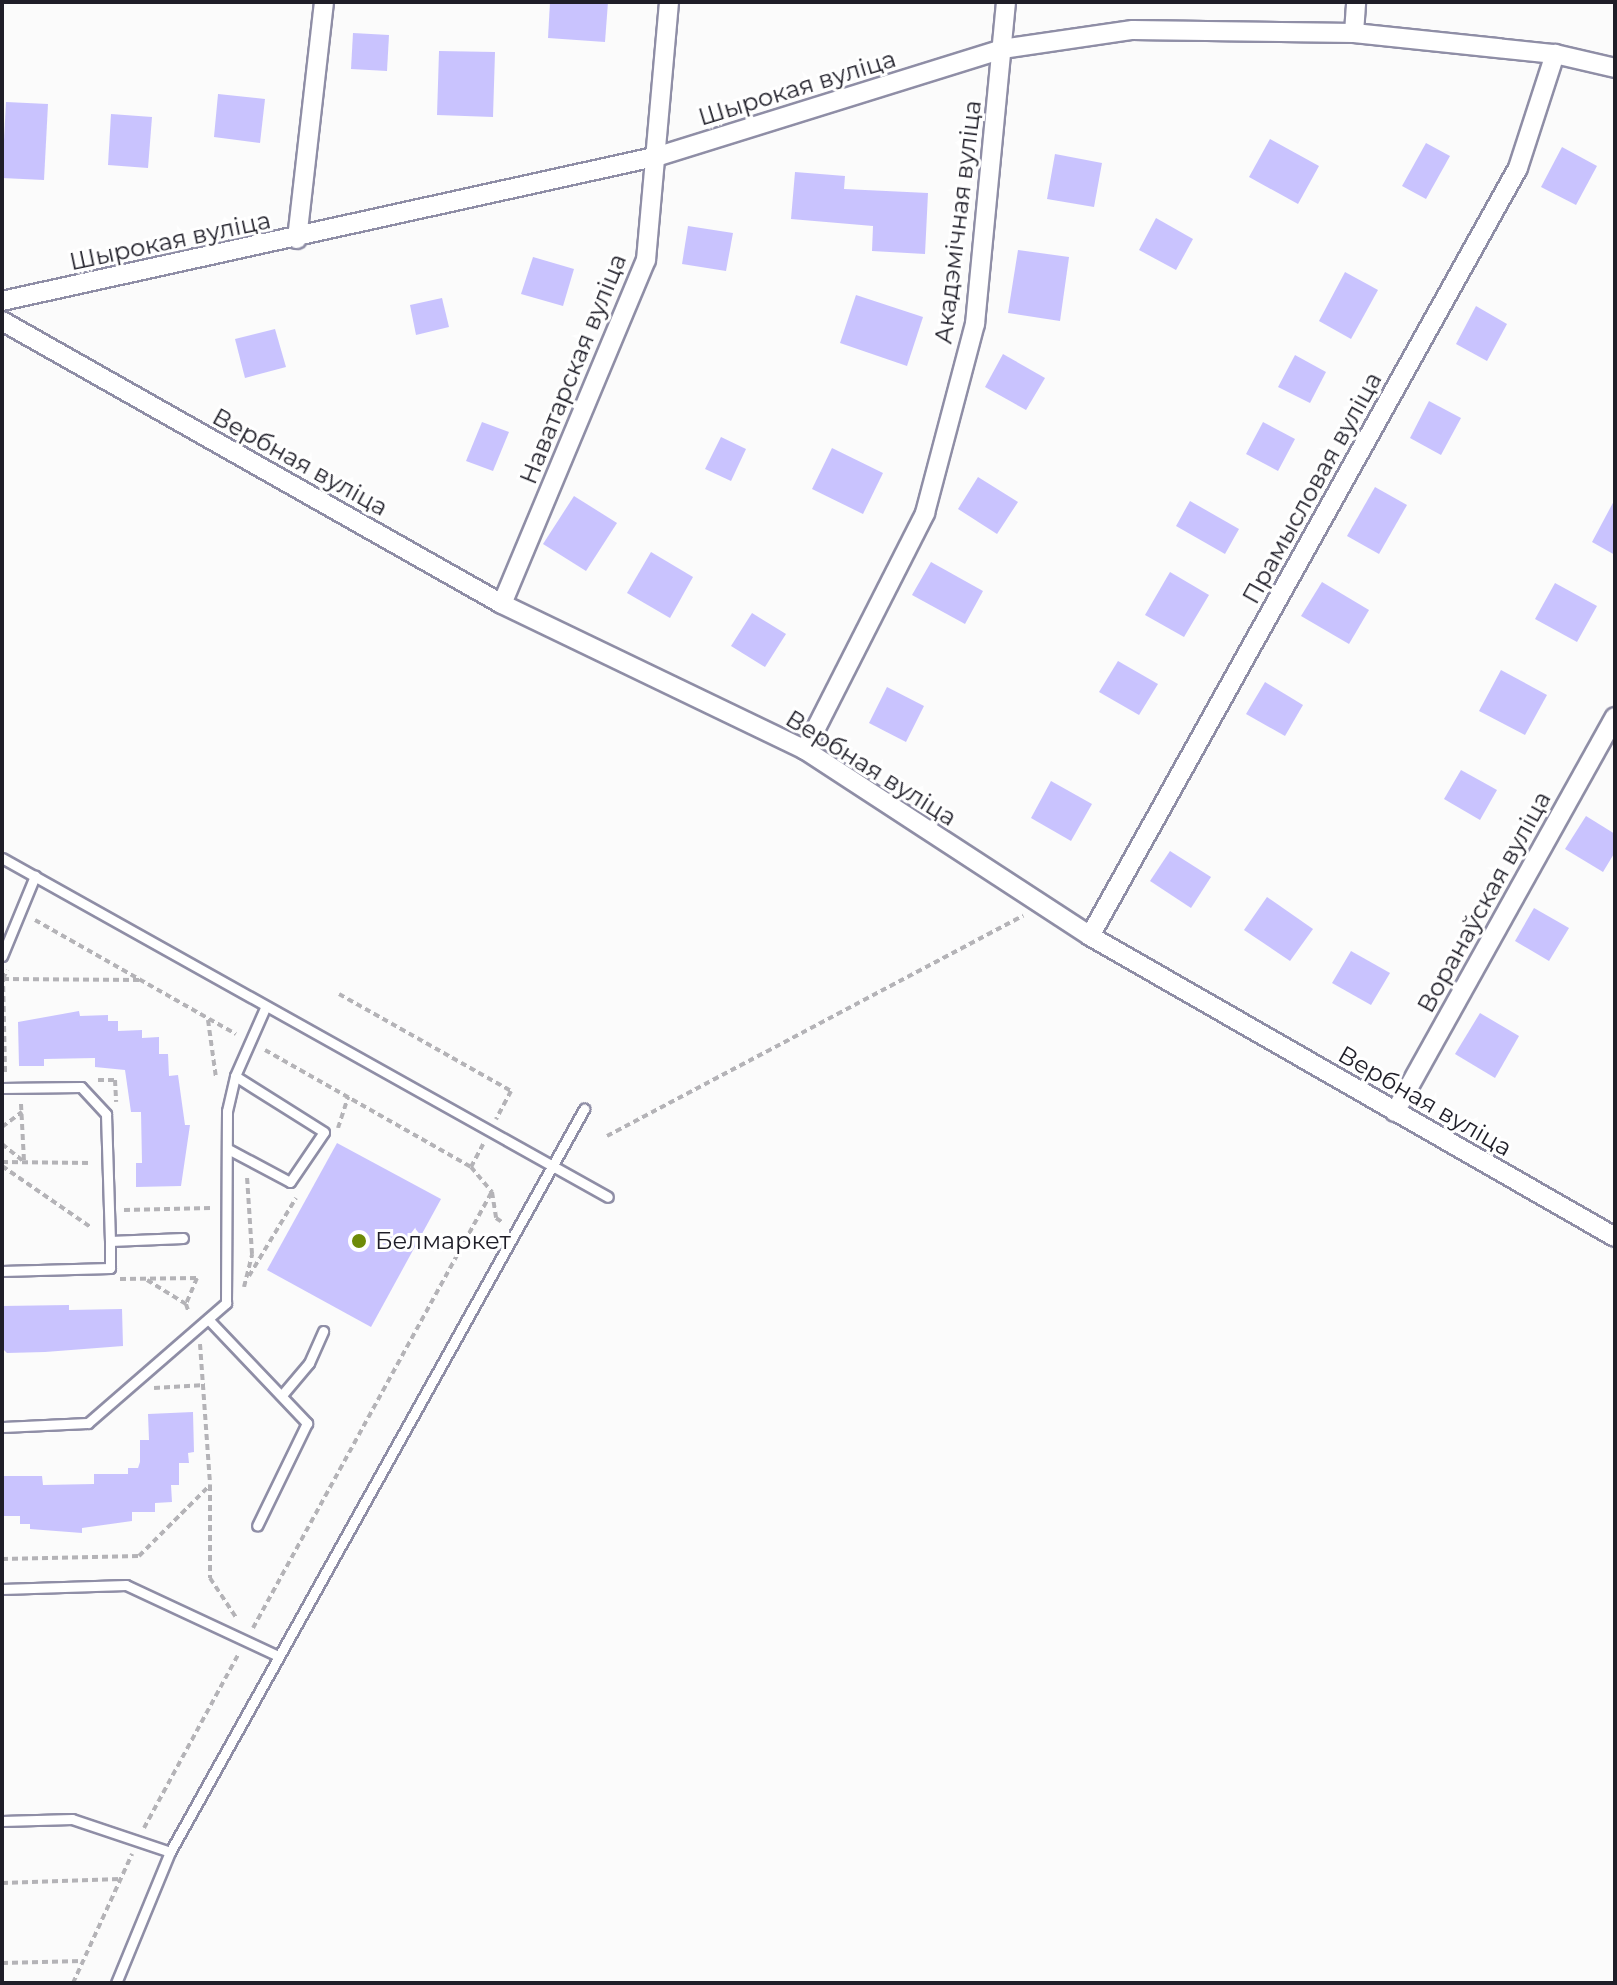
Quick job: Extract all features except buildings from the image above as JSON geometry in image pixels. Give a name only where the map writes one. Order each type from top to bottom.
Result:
[{"type":"street","points":[[297,239],[324,2]]},
{"type":"street","name":"Наватарская вуліца","points":[[502,604],[646,260],[659,156],[669,2]]},
{"type":"street","name":"Акадэмічная вуліца","points":[[805,750],[925,513],[975,324],[1006,2]]},
{"type":"street","points":[[1354,33],[1356,2]]},
{"type":"street","name":"Шырокая вуліца","points":[[2,301],[297,239],[659,156],[1002,49],[1133,30],[1354,33],[1555,54],[1615,68]]},
{"type":"street","name":"Прамысловая вуліца","points":[[1090,936],[1518,168],[1555,54]]},
{"type":"street","name":"Вербная вуліца","points":[[2,321],[502,604],[805,750],[1090,936],[1615,1237]]},
{"type":"street","name":"Воранаўская вуліца","points":[[1395,1112],[1615,717]]},
{"type":"lane","points":[[2,858],[265,1008],[608,1197]]},
{"type":"lane","points":[[2,956],[35,876]]},
{"type":"lane","points":[[2,1427],[88,1423],[226,1303],[229,1207],[227,1111],[235,1076],[265,1008]]},
{"type":"lane","points":[[228,1149],[290,1182],[324,1132],[235,1076]]},
{"type":"lane","points":[[2,1088],[81,1087],[106,1114],[110,1241],[110,1268],[2,1271]]},
{"type":"lane","points":[[116,1983],[170,1852],[584,1109]]},
{"type":"lane","points":[[110,1241],[183,1238]]},
{"type":"lane","points":[[208,1319],[307,1423],[257,1526]]},
{"type":"lane","points":[[282,1395],[309,1363],[323,1331]]},
{"type":"lane","points":[[2,1589],[126,1585],[278,1656]]},
{"type":"lane","points":[[2,1821],[72,1819],[170,1852]]},
{"type":"path","points":[[607,1136],[1042,905]]},
{"type":"path","points":[[19,911],[471,1167],[492,1192],[496,1218],[516,1230]]},
{"type":"path","points":[[3,979],[141,980]]},
{"type":"path","points":[[339,994],[511,1091],[471,1167]]},
{"type":"path","points":[[21,1088],[24,1162]]},
{"type":"path","points":[[12,1105],[34,1105]]},
{"type":"path","points":[[2,1127],[22,1112]]},
{"type":"path","points":[[2,1137],[2,1144],[24,1162]]},
{"type":"path","points":[[2,1164],[96,1163],[94,1148]]},
{"type":"path","points":[[2,1164],[110,1241]]},
{"type":"path","points":[[238,1300],[252,1254],[247,1171]]},
{"type":"path","points":[[73,1983],[137,1841],[492,1192]]},
{"type":"path","points":[[122,1210],[250,1207]]},
{"type":"path","points":[[145,1278],[186,1304],[190,1316]]},
{"type":"path","points":[[186,1304],[197,1278]]},
{"type":"path","points":[[113,1279],[206,1278]]},
{"type":"path","points":[[198,1339],[205,1385],[210,1485],[210,1578],[240,1622],[252,1629]]},
{"type":"path","points":[[127,1389],[205,1385]]},
{"type":"path","points":[[2,1559],[139,1556],[210,1485]]},
{"type":"path","points":[[2,1883],[120,1879]]},
{"type":"path","points":[[2,1963],[82,1961]]},
{"type":"place","name":"Белмаркет","points":[[359,1241]]}]
